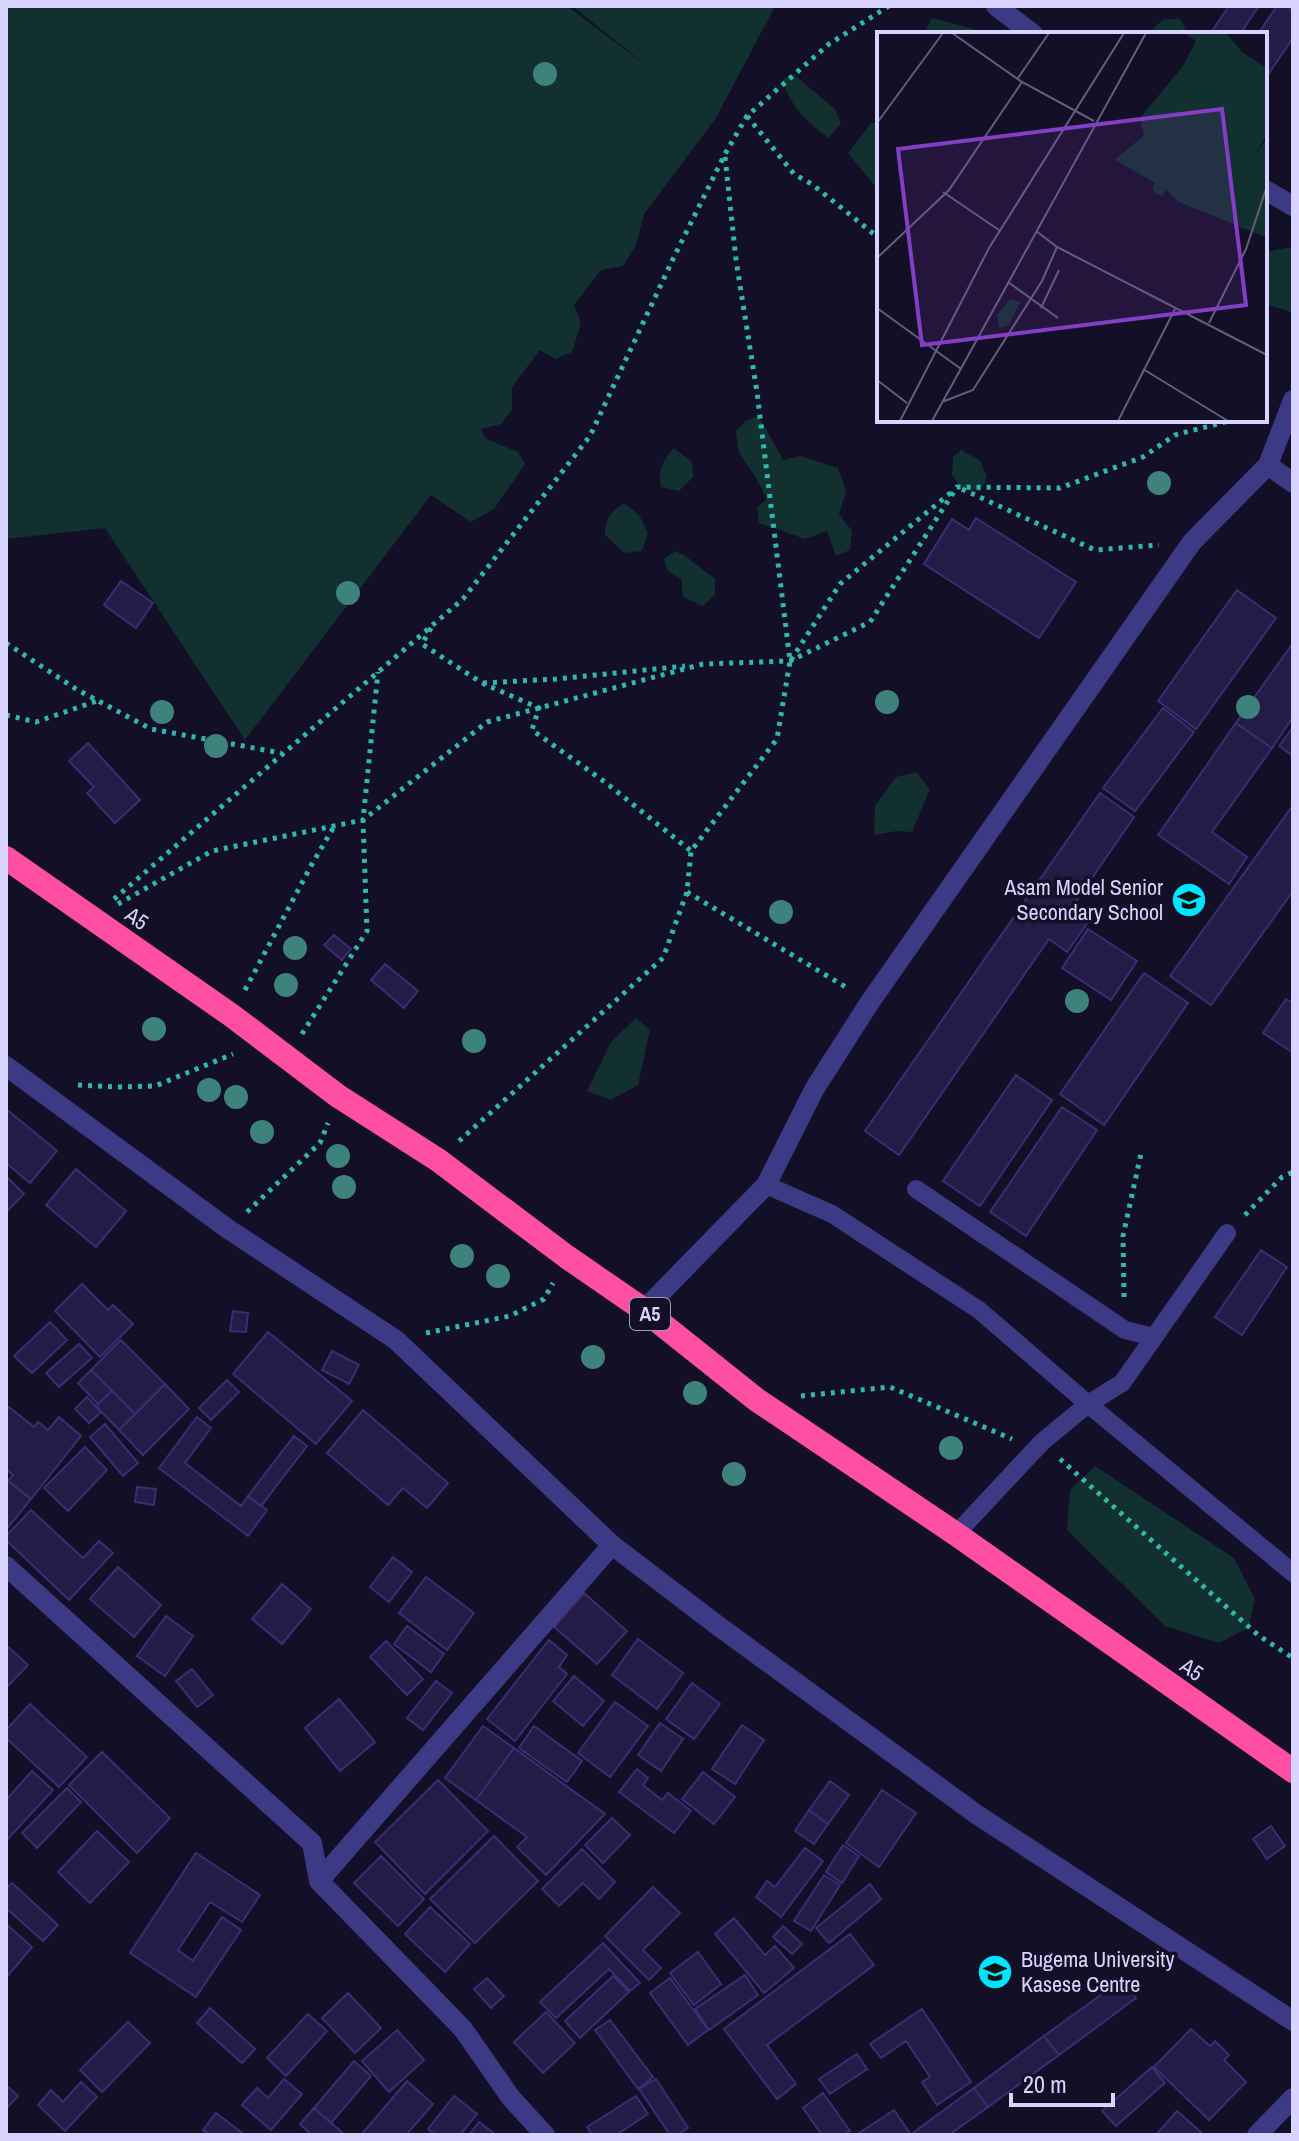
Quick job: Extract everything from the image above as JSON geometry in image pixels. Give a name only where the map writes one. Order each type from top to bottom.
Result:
[{"type":"highway","name":"A5","points":[[6,858],[231,1015],[338,1096],[438,1160],[567,1257],[644,1310],[757,1400],[956,1534],[1293,1771]]},
{"type":"street","points":[[996,6],[1030,32]]},
{"type":"street","points":[[1267,191],[1293,206]]},
{"type":"street","points":[[644,1310],[766,1185],[815,1088],[870,1002],[1192,542],[1268,465],[1293,400]]},
{"type":"street","points":[[1268,465],[1293,483]]},
{"type":"street","points":[[6,1066],[228,1229],[396,1340],[612,1545],[717,1625],[976,1814],[1293,2021]]},
{"type":"street","points":[[319,1881],[612,1545]]},
{"type":"street","points":[[6,1566],[312,1843],[319,1881],[463,2029],[511,2098],[545,2135]]},
{"type":"street","points":[[1257,2135],[1293,2098]]},
{"type":"lane","points":[[766,1185],[832,1214],[979,1310],[1293,1573]]},
{"type":"lane","points":[[916,1189],[1125,1330],[1154,1337]]},
{"type":"lane","points":[[956,1534],[1042,1442],[1088,1404],[1122,1383],[1227,1233]]},
{"type":"path","points":[[93,918],[463,599],[590,436],[725,154],[747,116],[829,44],[889,6]]},
{"type":"path","points":[[747,116],[794,174],[813,185],[877,236]]},
{"type":"path","points":[[438,1160],[663,958],[687,892],[691,851],[777,739],[790,661],[757,392],[736,260],[725,154]]},
{"type":"path","points":[[790,661],[840,584],[957,487],[1060,488],[1143,457],[1175,435],[1224,422]]},
{"type":"path","points":[[482,683],[703,664],[790,661],[870,622],[957,487]]},
{"type":"path","points":[[957,487],[1095,550],[1192,542]]},
{"type":"path","points":[[433,625],[422,644],[482,683],[539,708]]},
{"type":"path","points":[[6,643],[98,701],[151,729],[282,753]]},
{"type":"path","points":[[93,918],[212,851],[363,820],[487,722],[703,664]]},
{"type":"path","points":[[287,1058],[367,931],[363,820],[378,671]]},
{"type":"path","points":[[6,715],[36,722],[98,701]]},
{"type":"path","points":[[539,708],[532,730],[605,782],[691,851]]},
{"type":"path","points":[[231,1015],[335,825]]},
{"type":"path","points":[[687,892],[870,1002]]},
{"type":"path","points":[[29,1081],[116,1087],[155,1086],[264,1042]]},
{"type":"path","points":[[228,1229],[320,1143],[338,1096]]},
{"type":"path","points":[[1125,1330],[1123,1236],[1142,1149]]},
{"type":"path","points":[[1227,1233],[1282,1177],[1293,1172]]},
{"type":"path","points":[[396,1340],[510,1316],[544,1299],[567,1257]]},
{"type":"path","points":[[757,1400],[890,1387],[1013,1439],[1042,1442],[1258,1635],[1293,1658]]},
{"type":"green space","points":[[6,6],[567,6],[652,70],[572,6],[775,6],[716,118],[644,214],[636,245],[623,266],[601,270],[574,305],[581,323],[572,352],[555,359],[540,350],[512,387],[512,410],[501,424],[481,429],[486,439],[518,452],[525,464],[494,509],[471,522],[431,495],[245,740],[105,528],[6,539]]},
{"type":"green space","points":[[932,18],[984,32],[924,32]]},
{"type":"green space","points":[[1164,19],[1180,19],[1187,32],[1149,32]]},
{"type":"green space","points":[[793,74],[835,109],[841,123],[829,138],[794,105],[783,79]]},
{"type":"green space","points":[[877,122],[877,189],[848,153],[871,123]]},
{"type":"green space","points":[[1293,247],[1291,312],[1267,305],[1267,252]]},
{"type":"green space","points":[[759,416],[783,460],[800,456],[838,468],[846,491],[839,514],[852,531],[850,550],[836,556],[827,531],[805,539],[759,523],[757,508],[767,499],[739,453],[736,431],[746,421]]},
{"type":"green space","points":[[674,448],[692,462],[693,477],[679,491],[661,487],[660,481],[662,466]]},
{"type":"green space","points":[[961,450],[980,460],[987,477],[981,491],[963,490],[952,475],[953,457]]},
{"type":"green space","points":[[624,503],[639,515],[648,533],[642,551],[624,553],[605,535],[609,516]]},
{"type":"green space","points":[[675,551],[715,579],[715,595],[703,606],[683,597],[681,579],[668,571],[664,559]]},
{"type":"green space","points":[[916,772],[930,789],[912,832],[874,835],[875,806],[896,777]]},
{"type":"green space","points":[[636,1018],[650,1030],[638,1085],[611,1100],[587,1091],[611,1042]]},
{"type":"green space","points":[[1095,1466],[1234,1558],[1255,1599],[1248,1628],[1219,1643],[1165,1626],[1067,1530],[1070,1490]]},
{"type":"building","points":[[1229,6],[1259,6],[1241,32],[1211,32]]},
{"type":"building","points":[[1277,6],[1287,6],[1293,10],[1293,38],[1267,76],[1267,32],[1259,32]]},
{"type":"building","points":[[976,518],[1076,582],[1039,638],[924,564],[952,519],[969,530]]},
{"type":"building","points":[[121,581],[153,603],[136,628],[104,605]]},
{"type":"building","points":[[1237,590],[1276,618],[1196,729],[1158,701]]},
{"type":"building","points":[[1293,643],[1293,717],[1272,748],[1236,723]]},
{"type":"building","points":[[1163,708],[1194,732],[1135,811],[1103,788]]},
{"type":"building","points":[[1236,723],[1272,748],[1212,832],[1247,857],[1229,884],[1158,835]]},
{"type":"building","points":[[1293,727],[1293,756],[1279,746]]},
{"type":"building","points":[[88,743],[140,800],[115,823],[87,793],[94,787],[69,761]]},
{"type":"building","points":[[1100,793],[1134,817],[1070,910],[1088,922],[1067,952],[1049,939],[899,1155],[865,1131]]},
{"type":"building","points":[[1293,805],[1293,891],[1211,1005],[1170,976]]},
{"type":"building","points":[[1088,929],[1137,961],[1111,1000],[1062,968]]},
{"type":"building","points":[[334,935],[351,949],[342,960],[324,945]]},
{"type":"building","points":[[385,964],[418,991],[404,1008],[371,980]]},
{"type":"building","points":[[1144,973],[1188,1003],[1104,1125],[1060,1094]]},
{"type":"building","points":[[1286,999],[1293,1003],[1293,1053],[1263,1033]]},
{"type":"building","points":[[1016,1075],[1052,1100],[980,1206],[943,1181]]},
{"type":"building","points":[[1062,1107],[1097,1130],[1026,1236],[990,1212]]},
{"type":"building","points":[[6,1109],[57,1151],[30,1183],[6,1163]]},
{"type":"building","points":[[76,1169],[126,1211],[96,1247],[46,1205]]},
{"type":"building","points":[[6,1176],[24,1194],[6,1212]]},
{"type":"building","points":[[1261,1250],[1287,1267],[1242,1335],[1215,1317]]},
{"type":"building","points":[[82,1284],[108,1310],[113,1305],[133,1324],[100,1357],[55,1311]]},
{"type":"building","points":[[233,1311],[248,1313],[246,1332],[230,1331]]},
{"type":"building","points":[[50,1322],[67,1340],[32,1373],[14,1356]]},
{"type":"building","points":[[268,1332],[352,1401],[316,1444],[233,1374]]},
{"type":"building","points":[[121,1340],[165,1384],[135,1414],[91,1370]]},
{"type":"building","points":[[79,1344],[92,1358],[59,1387],[46,1373]]},
{"type":"building","points":[[332,1351],[359,1365],[349,1384],[322,1370]]},
{"type":"building","points":[[91,1370],[112,1391],[98,1404],[78,1383]]},
{"type":"building","points":[[227,1380],[239,1392],[211,1420],[199,1408]]},
{"type":"building","points":[[165,1384],[189,1409],[143,1455],[119,1430]]},
{"type":"building","points":[[112,1391],[135,1414],[119,1430],[96,1406]]},
{"type":"building","points":[[87,1397],[101,1412],[89,1423],[75,1409]]},
{"type":"building","points":[[9,1407],[34,1427],[38,1422],[48,1430],[59,1417],[81,1436],[31,1499],[8,1481],[13,1475],[6,1469],[6,1410]]},
{"type":"building","points":[[363,1410],[448,1483],[427,1508],[403,1488],[388,1505],[327,1453]]},
{"type":"building","points":[[197,1417],[211,1428],[185,1463],[241,1506],[248,1496],[267,1510],[248,1536],[159,1468]]},
{"type":"building","points":[[105,1424],[138,1463],[123,1476],[90,1437]]},
{"type":"building","points":[[294,1436],[307,1446],[261,1506],[248,1496]]},
{"type":"building","points":[[85,1447],[107,1470],[68,1511],[44,1488]]},
{"type":"building","points":[[8,1481],[31,1499],[6,1530],[6,1484]]},
{"type":"building","points":[[137,1487],[156,1489],[154,1505],[135,1502]]},
{"type":"building","points":[[31,1510],[83,1558],[99,1541],[113,1553],[69,1600],[6,1540],[6,1536]]},
{"type":"building","points":[[393,1557],[412,1572],[389,1602],[370,1587]]},
{"type":"building","points":[[118,1567],[161,1605],[134,1637],[90,1599]]},
{"type":"building","points":[[426,1577],[474,1613],[447,1650],[399,1613]]},
{"type":"building","points":[[282,1584],[311,1609],[282,1644],[252,1619]]},
{"type":"building","points":[[584,1593],[627,1631],[597,1664],[554,1627]]},
{"type":"building","points":[[166,1616],[193,1636],[165,1676],[137,1656]]},
{"type":"building","points":[[407,1626],[444,1654],[431,1672],[394,1644]]},
{"type":"building","points":[[638,1639],[683,1673],[657,1709],[612,1675]]},
{"type":"building","points":[[549,1640],[567,1655],[559,1667],[567,1674],[515,1741],[487,1719]]},
{"type":"building","points":[[386,1641],[423,1679],[407,1695],[370,1657]]},
{"type":"building","points":[[6,1645],[28,1665],[6,1688]]},
{"type":"building","points":[[192,1669],[213,1695],[197,1707],[176,1681]]},
{"type":"building","points":[[574,1676],[604,1701],[583,1726],[553,1701]]},
{"type":"building","points":[[436,1681],[452,1693],[423,1730],[407,1718]]},
{"type":"building","points":[[692,1683],[720,1704],[694,1739],[666,1719]]},
{"type":"building","points":[[339,1699],[375,1742],[340,1771],[305,1728]]},
{"type":"building","points":[[615,1702],[648,1726],[610,1777],[578,1753]]},
{"type":"building","points":[[30,1704],[87,1757],[59,1787],[6,1738],[6,1730]]},
{"type":"building","points":[[660,1723],[683,1739],[661,1771],[638,1755]]},
{"type":"building","points":[[742,1725],[764,1740],[735,1784],[712,1769]]},
{"type":"building","points":[[483,1726],[514,1748],[476,1800],[445,1778]]},
{"type":"building","points":[[534,1726],[582,1761],[567,1782],[519,1748]]},
{"type":"building","points":[[514,1748],[605,1814],[546,1875],[517,1847],[527,1837],[476,1800]]},
{"type":"building","points":[[102,1752],[170,1818],[137,1853],[69,1785]]},
{"type":"building","points":[[637,1769],[648,1778],[643,1785],[662,1800],[668,1793],[691,1811],[674,1833],[619,1792]]},
{"type":"building","points":[[32,1771],[53,1790],[6,1841],[6,1800]]},
{"type":"building","points":[[703,1772],[735,1797],[714,1824],[682,1799]]},
{"type":"building","points":[[438,1780],[488,1831],[425,1894],[375,1842]]},
{"type":"building","points":[[830,1781],[849,1795],[828,1824],[809,1810]]},
{"type":"building","points":[[67,1788],[81,1802],[37,1848],[22,1833]]},
{"type":"building","points":[[882,1790],[916,1813],[879,1867],[846,1843]]},
{"type":"building","points":[[809,1810],[828,1824],[814,1844],[795,1831]]},
{"type":"building","points":[[612,1818],[630,1835],[603,1863],[585,1845]]},
{"type":"building","points":[[1271,1826],[1285,1846],[1267,1859],[1253,1839]]},
{"type":"building","points":[[97,1831],[129,1862],[90,1903],[58,1872]]},
{"type":"building","points":[[494,1836],[538,1881],[475,1943],[430,1899]]},
{"type":"building","points":[[843,1845],[859,1856],[842,1883],[826,1872]]},
{"type":"building","points":[[805,1848],[823,1861],[781,1917],[756,1897],[767,1881],[775,1887]]},
{"type":"building","points":[[582,1849],[615,1882],[599,1899],[583,1883],[559,1906],[542,1889]]},
{"type":"building","points":[[196,1853],[260,1895],[242,1922],[210,1902],[178,1950],[193,1961],[222,1917],[241,1930],[196,1997],[130,1953]]},
{"type":"building","points":[[381,1856],[424,1899],[398,1926],[354,1883]]},
{"type":"building","points":[[824,1875],[840,1885],[811,1931],[794,1921]]},
{"type":"building","points":[[12,1883],[58,1925],[43,1941],[6,1908],[6,1889]]},
{"type":"building","points":[[870,1884],[881,1899],[829,1943],[816,1928]]},
{"type":"building","points":[[653,1887],[680,1913],[643,1950],[661,1968],[649,1980],[605,1936]]},
{"type":"building","points":[[430,1907],[470,1944],[445,1972],[405,1934]]},
{"type":"building","points":[[734,1918],[765,1955],[775,1946],[794,1968],[764,1993],[715,1934]]},
{"type":"building","points":[[6,1924],[32,1947],[6,1978]]},
{"type":"building","points":[[783,1926],[802,1944],[792,1954],[773,1937]]},
{"type":"building","points":[[850,1934],[874,1965],[767,2045],[796,2084],[777,2099],[724,2029]]},
{"type":"building","points":[[603,1943],[640,1983],[630,1991],[609,1969],[556,2018],[540,2002]]},
{"type":"building","points":[[698,1952],[721,1984],[694,2005],[670,1973]]},
{"type":"building","points":[[745,1975],[758,1995],[709,2030],[695,2009]]},
{"type":"building","points":[[613,1976],[629,1992],[580,2038],[565,2021]]},
{"type":"building","points":[[487,1978],[504,1996],[491,2008],[474,1989]]},
{"type":"building","points":[[670,1978],[708,2030],[688,2045],[650,1993]]},
{"type":"building","points":[[1123,1979],[1136,1998],[1059,2055],[1044,2036]]},
{"type":"building","points":[[348,1993],[381,2028],[355,2053],[322,2018]]},
{"type":"building","points":[[210,2008],[255,2049],[242,2063],[197,2023]]},
{"type":"building","points":[[922,2009],[971,2082],[937,2105],[922,2082],[930,2077],[906,2041],[881,2058],[870,2044]]},
{"type":"building","points":[[546,2012],[575,2043],[543,2073],[514,2042]]},
{"type":"building","points":[[308,2014],[327,2031],[286,2076],[267,2058]]},
{"type":"building","points":[[610,2020],[653,2077],[638,2089],[595,2030]]},
{"type":"building","points":[[128,2022],[150,2043],[102,2092],[80,2070]]},
{"type":"building","points":[[1191,2029],[1210,2046],[1215,2041],[1229,2055],[1224,2060],[1246,2082],[1209,2120],[1154,2067]]},
{"type":"building","points":[[397,2030],[424,2060],[389,2092],[362,2061]]},
{"type":"building","points":[[1044,2036],[1059,2055],[988,2107],[974,2088]]},
{"type":"building","points":[[857,2054],[867,2069],[830,2094],[819,2079]]},
{"type":"building","points":[[354,2061],[371,2076],[331,2123],[314,2108]]},
{"type":"building","points":[[1152,2067],[1165,2083],[1116,2126],[1102,2111]]},
{"type":"building","points":[[284,2079],[302,2094],[271,2130],[242,2105],[257,2088],[268,2098]]},
{"type":"building","points":[[656,2079],[688,2128],[677,2135],[670,2135],[639,2089]]},
{"type":"building","points":[[407,2081],[433,2104],[406,2135],[361,2135]]},
{"type":"building","points":[[81,2082],[97,2097],[65,2131],[38,2105],[51,2090],[63,2102]]},
{"type":"building","points":[[6,2085],[18,2096],[6,2109]]},
{"type":"building","points":[[974,2088],[988,2107],[949,2135],[910,2135]]},
{"type":"building","points":[[823,2093],[850,2131],[843,2135],[822,2135],[803,2108]]},
{"type":"building","points":[[454,2096],[477,2114],[460,2135],[435,2135],[428,2129]]},
{"type":"building","points":[[636,2096],[648,2114],[616,2135],[592,2135],[587,2127]]},
{"type":"building","points":[[314,2108],[345,2135],[312,2135],[300,2124]]},
{"type":"building","points":[[894,2110],[910,2133],[856,2135]]},
{"type":"building","points":[[1177,2111],[1201,2132],[1198,2135],[1156,2135]]},
{"type":"building","points":[[216,2113],[245,2135],[210,2135],[203,2130]]},
{"type":"building","points":[[479,2122],[496,2135],[469,2135]]},
{"type":"place","name":"Asam Model Senior Secondary School","points":[[1189,900]]},
{"type":"place","name":"Bugema University Kasese Centre","points":[[995,1972]]}]
